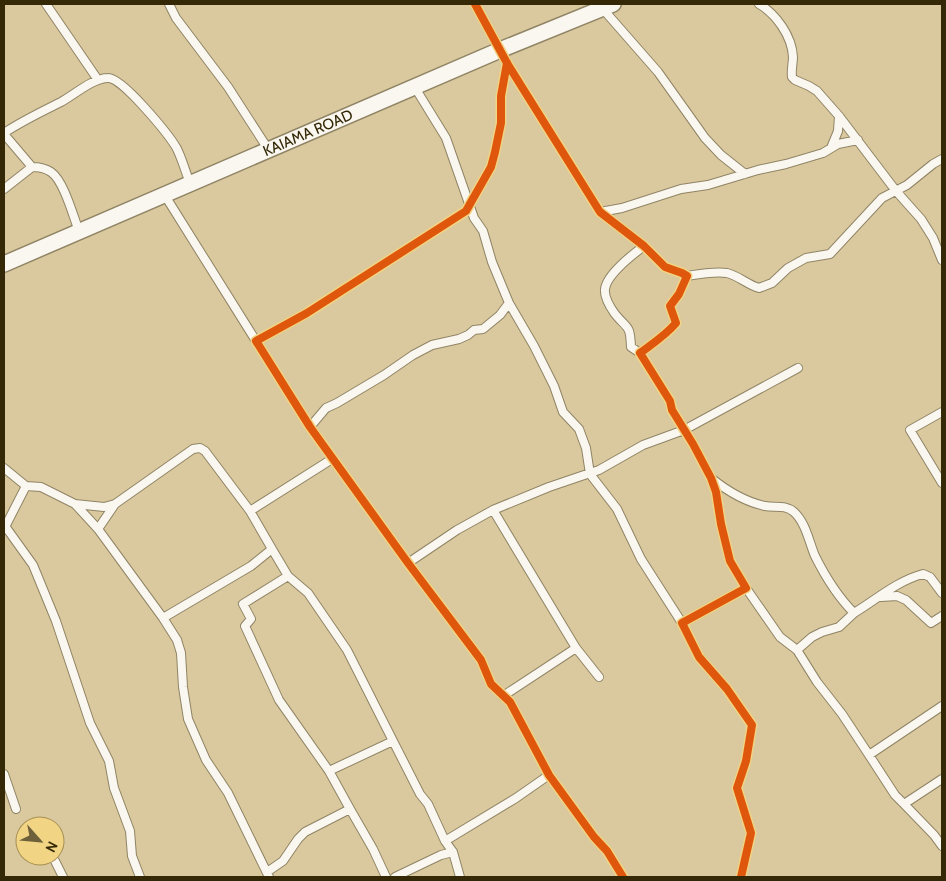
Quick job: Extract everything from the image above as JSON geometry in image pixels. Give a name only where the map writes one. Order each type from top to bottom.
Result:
[{"type":"highway","name":"KAIAMA ROAD","points":[[4,264],[414,86],[503,57],[607,6]]},
{"type":"street","points":[[46,4],[98,80]]},
{"type":"street","points":[[169,4],[176,18],[228,87],[268,149]]},
{"type":"street","points":[[475,4],[503,57],[600,212],[644,246],[665,267],[687,276],[727,273],[759,288],[772,283],[788,268],[806,258],[830,254],[882,198],[907,185],[942,159]]},
{"type":"street","points":[[759,4],[771,12],[788,39],[793,57],[792,77],[817,91],[839,116],[896,191],[927,228],[942,260]]},
{"type":"street","points":[[607,6],[658,72],[705,138],[745,174]]},
{"type":"street","points":[[256,341],[307,313],[460,215],[470,205],[491,167],[495,152],[501,123],[503,57]]},
{"type":"street","points":[[32,167],[4,134],[31,116],[61,102],[98,80],[108,77],[115,79],[139,101],[166,131],[177,148],[190,183]]},
{"type":"street","points":[[414,86],[446,138],[474,218],[483,231],[492,262],[509,304],[534,346],[554,386],[563,412],[579,429],[586,448],[590,474],[617,509],[641,559],[682,623],[698,657],[726,689],[752,725],[746,761],[738,788],[751,832],[741,877]]},
{"type":"street","points":[[831,148],[838,131],[839,116]]},
{"type":"street","points":[[600,212],[622,208],[681,189],[708,185],[814,156],[838,144],[858,140]]},
{"type":"street","points":[[4,189],[32,167],[42,167],[51,172],[59,182],[79,231]]},
{"type":"street","points":[[164,194],[310,427],[481,660],[491,684],[514,708],[549,775],[594,837],[607,851],[622,877]]},
{"type":"street","points":[[644,246],[621,265],[608,279],[604,292],[615,314],[630,330],[631,347],[640,353],[670,401],[672,410],[711,478],[716,492],[730,561],[780,638],[797,650],[817,682],[842,714],[895,796],[934,835],[942,846]]},
{"type":"street","points":[[640,353],[654,340],[667,333],[676,323],[670,306],[679,294],[687,276]]},
{"type":"street","points":[[310,427],[326,408],[432,345],[459,339],[468,336],[474,330],[483,329],[500,315],[509,304]]},
{"type":"street","points":[[408,563],[457,530],[493,510],[549,487],[590,474],[643,445],[684,430],[798,368]]},
{"type":"street","points":[[942,412],[910,430],[942,483]]},
{"type":"street","points":[[4,468],[26,486],[41,487],[75,504],[104,507],[115,504],[193,449],[200,448],[205,451],[250,511],[288,576],[308,593],[347,650],[420,794],[428,804],[445,840],[453,852],[460,877]]},
{"type":"street","points":[[250,511],[332,459]]},
{"type":"street","points":[[711,478],[721,486],[745,499],[765,506],[783,507],[793,511],[802,522],[816,558],[830,581],[854,613]]},
{"type":"street","points":[[26,486],[4,529],[33,565],[56,620],[90,723],[109,761],[114,788],[130,832],[132,856],[140,877]]},
{"type":"street","points":[[75,504],[98,529],[177,640],[181,653],[182,680],[188,718],[206,760],[228,793],[268,874],[283,861],[305,832],[350,809]]},
{"type":"street","points":[[98,529],[115,504]]},
{"type":"street","points":[[493,510],[576,648],[599,677]]},
{"type":"street","points":[[163,618],[251,566],[272,548]]},
{"type":"street","points":[[797,650],[812,637],[840,627],[854,613],[881,597],[896,585],[923,574],[930,577],[942,593]]},
{"type":"street","points":[[288,576],[243,604],[251,618],[245,626],[279,700],[328,772],[369,842],[386,877]]},
{"type":"street","points":[[682,623],[746,588]]},
{"type":"street","points":[[881,597],[897,596],[906,600],[931,623],[942,616]]},
{"type":"street","points":[[503,696],[576,648]]},
{"type":"street","points":[[869,754],[942,706]]},
{"type":"street","points":[[328,772],[393,741]]},
{"type":"street","points":[[4,774],[16,809]]},
{"type":"street","points":[[445,840],[516,798],[549,775]]},
{"type":"street","points":[[904,804],[942,779]]},
{"type":"street","points":[[395,877],[442,855],[453,852]]},
{"type":"cycle path","points":[[475,4],[507,63],[600,212],[644,246],[665,267],[687,276],[679,294],[670,306],[676,323],[640,353],[670,401],[672,410],[711,478],[716,492],[730,561],[746,588],[682,623],[699,657],[727,689],[752,725],[746,761],[737,788],[751,833],[741,877]]},
{"type":"cycle path","points":[[507,63],[501,96],[501,123],[491,167],[466,211],[307,313],[256,341],[310,427],[481,660],[491,684],[510,702],[549,775],[594,837],[607,851],[623,877]]}]
